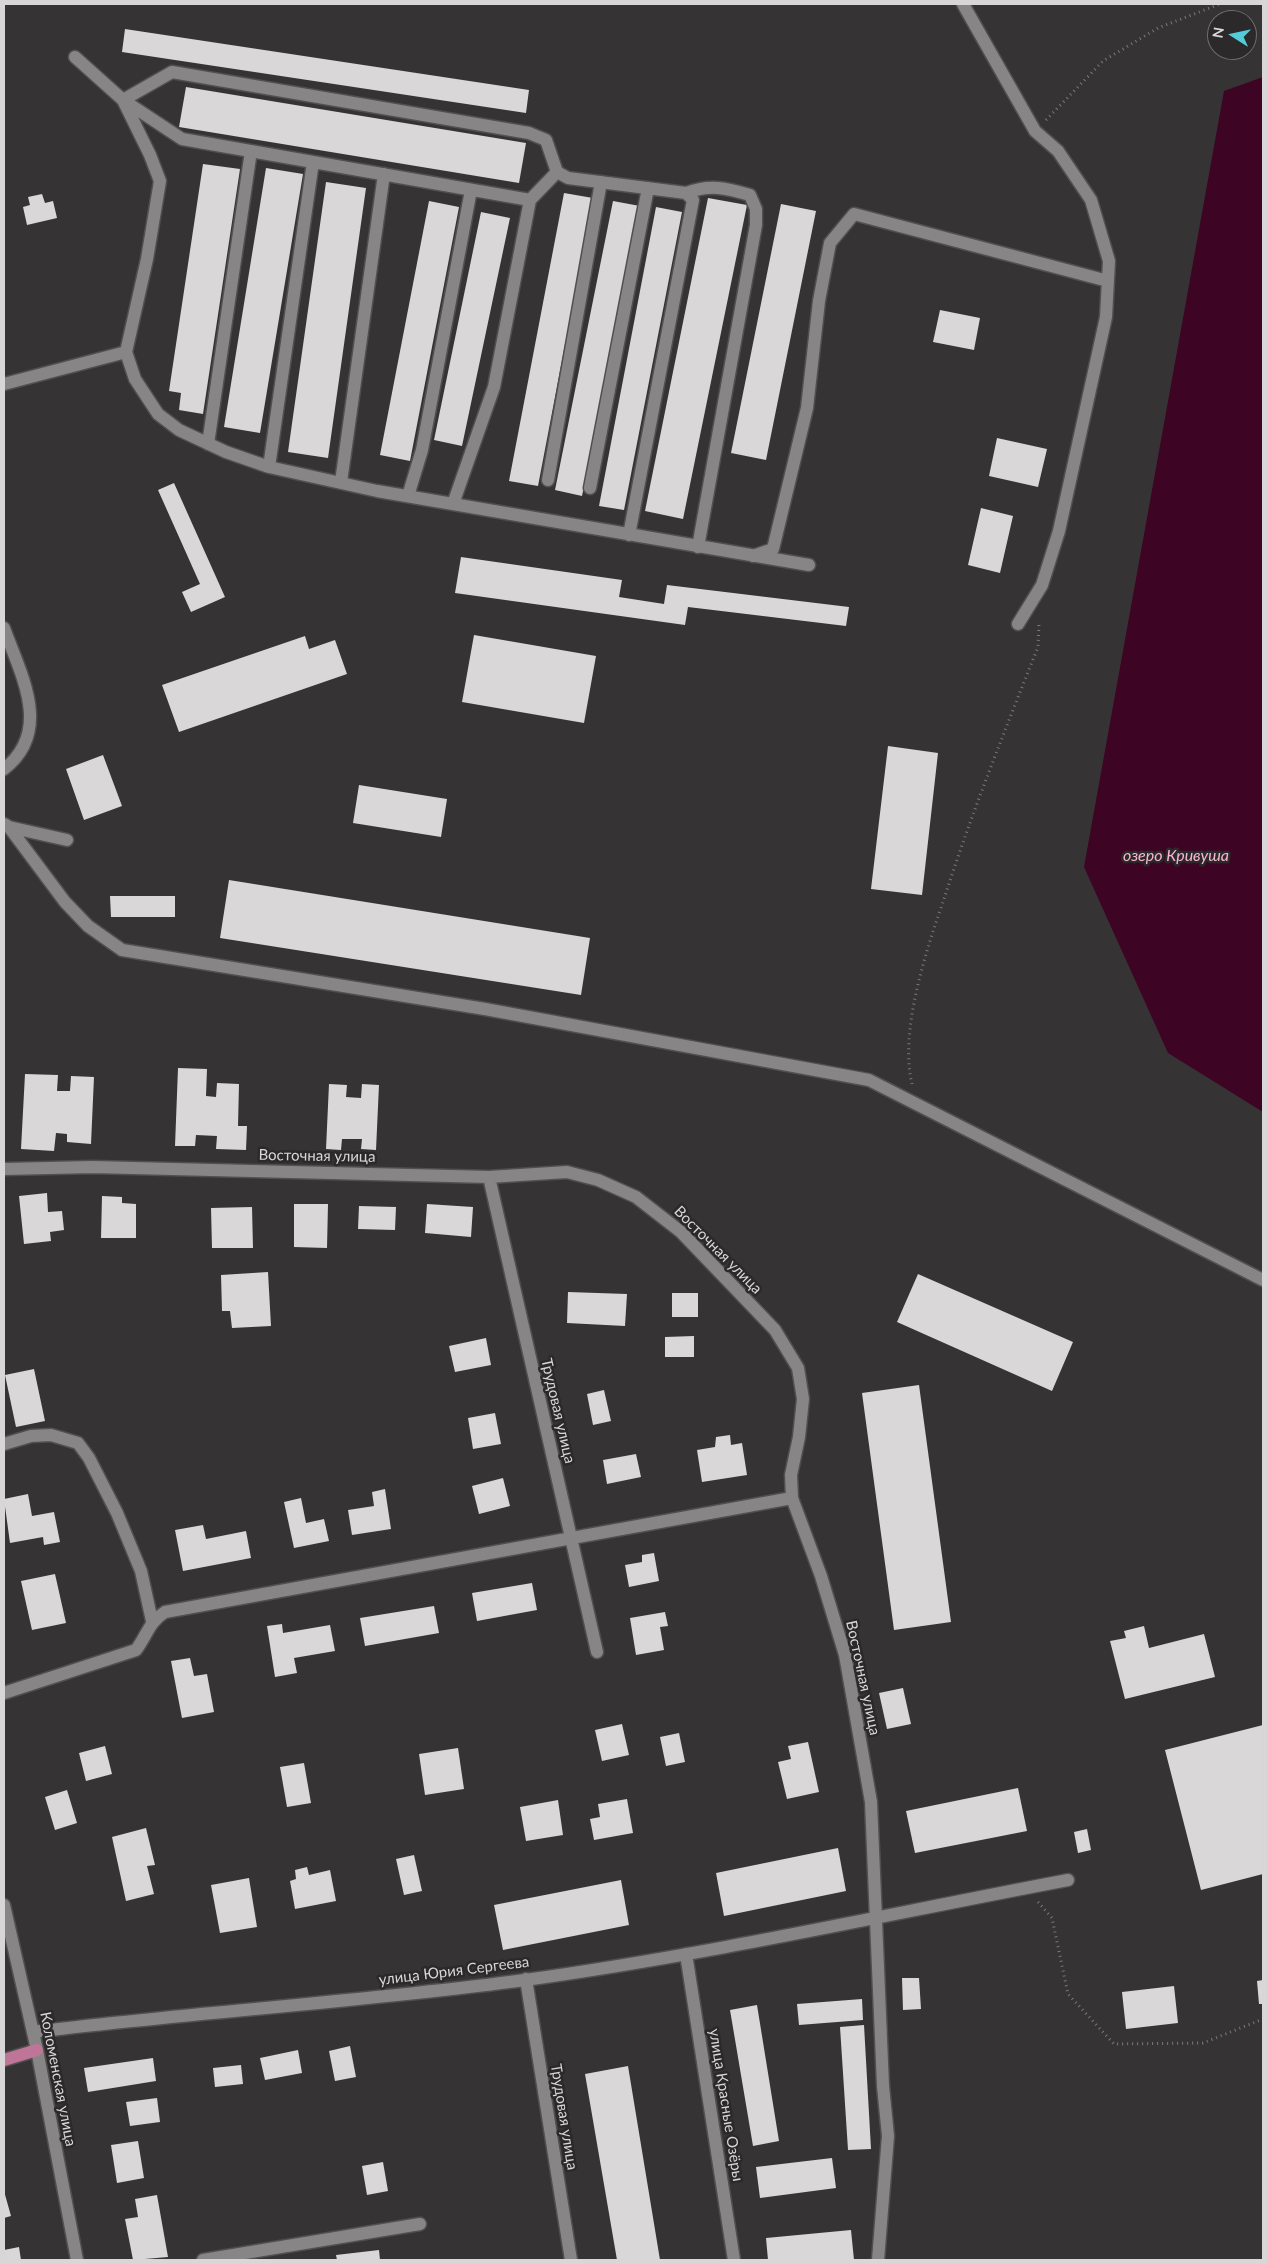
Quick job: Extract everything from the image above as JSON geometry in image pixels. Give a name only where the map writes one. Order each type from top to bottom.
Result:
[{"type":"main road","points":[[4,2060],[37,2050]]},
{"type":"street","points":[[963,4],[1035,131],[1058,151],[1091,200],[1109,261],[1106,317],[1058,531],[1042,584],[1018,624]]},
{"type":"street","points":[[75,56],[123,100],[182,139],[530,200]]},
{"type":"street","points":[[123,100],[172,72],[529,133],[546,140],[557,172],[568,178],[686,192],[704,186],[730,189],[750,195],[756,209],[756,224],[698,547]]},
{"type":"street","points":[[123,100],[150,155],[160,181],[147,259],[126,352],[135,379],[158,414],[179,430],[208,444],[270,467],[408,496],[808,566]]},
{"type":"street","points":[[208,444],[251,151]]},
{"type":"street","points":[[270,467],[313,162]]},
{"type":"street","points":[[453,504],[494,387],[530,200],[557,172]]},
{"type":"street","points":[[341,482],[384,174]]},
{"type":"street","points":[[548,480],[601,182]]},
{"type":"street","points":[[590,488],[648,188]]},
{"type":"street","points":[[408,496],[422,450],[471,190]]},
{"type":"street","points":[[629,535],[693,200],[686,192]]},
{"type":"street","points":[[751,557],[773,549],[808,408],[819,301],[830,243],[854,214],[1108,281]]},
{"type":"street","points":[[4,384],[126,352]]},
{"type":"street","points":[[4,628],[30,702],[29,738],[14,762],[4,769]]},
{"type":"street","points":[[6,826],[65,902],[88,926],[122,950],[485,1009],[869,1080],[1263,1280]]},
{"type":"street","points":[[6,826],[67,840]]},
{"type":"street","name":"Восточная улица","points":[[4,1169],[94,1167],[489,1177],[567,1172],[598,1180],[636,1197],[681,1232],[775,1330],[798,1368],[803,1399],[799,1438],[791,1475],[792,1498],[821,1576],[845,1655],[871,1802],[875,1916],[888,2136],[878,2260]]},
{"type":"street","name":"Трудовая улица","points":[[489,1177],[597,1652]]},
{"type":"street","points":[[4,1444],[31,1436],[51,1435],[78,1443],[89,1458],[117,1513],[141,1571],[152,1621]]},
{"type":"street","points":[[4,1693],[136,1650],[146,1637],[152,1621],[164,1612],[792,1498]]},
{"type":"street","name":"улица Юрия Сергеева","points":[[33,2032],[95,2024],[348,2001],[526,1979],[686,1954],[1068,1880]]},
{"type":"street","name":"Коломенская улица","points":[[4,1905],[37,2050],[77,2260]]},
{"type":"street","name":"улица Красные Озёры","points":[[686,1954],[734,2260]]},
{"type":"street","name":"Трудовая улица","points":[[526,1979],[571,2260]]},
{"type":"street","points":[[203,2260],[261,2255],[420,2224]]},
{"type":"path","points":[[1035,131],[1103,61],[1158,28],[1220,4]]},
{"type":"path","points":[[917,1104],[908,1066],[918,978],[969,823],[1038,647],[1039,620]]},
{"type":"path","points":[[1027,1888],[1052,1918],[1068,1994],[1114,2044],[1203,2043],[1263,2019]]},
{"type":"water","name":"озеро Кривуша","points":[[1263,77],[1263,1112],[1168,1053],[1084,867],[1224,91]]},
{"type":"building","points":[[125,29],[529,90],[526,113],[122,52]]},
{"type":"building","points":[[186,87],[526,143],[519,183],[179,127]]},
{"type":"building","points":[[203,164],[240,169],[203,414],[179,410],[181,393],[169,391]]},
{"type":"building","points":[[266,168],[303,174],[260,433],[224,427]]},
{"type":"building","points":[[326,182],[366,188],[328,458],[288,452]]},
{"type":"building","points":[[564,193],[593,198],[538,486],[509,481]]},
{"type":"building","points":[[42,194],[45,203],[53,201],[57,218],[27,225],[23,207],[30,205],[28,197]]},
{"type":"building","points":[[708,198],[747,205],[683,519],[645,511]]},
{"type":"building","points":[[429,201],[459,207],[410,461],[380,455]]},
{"type":"building","points":[[613,201],[640,206],[582,496],[555,490]]},
{"type":"building","points":[[781,204],[816,211],[766,460],[731,453]]},
{"type":"building","points":[[656,207],[682,212],[624,510],[599,506]]},
{"type":"building","points":[[481,212],[510,218],[462,446],[434,440]]},
{"type":"building","points":[[940,310],[980,318],[974,350],[933,342]]},
{"type":"building","points":[[997,438],[1047,449],[1038,487],[989,476]]},
{"type":"building","points":[[174,483],[225,597],[191,612],[182,592],[200,584],[158,490]]},
{"type":"building","points":[[981,508],[1013,516],[1000,573],[968,565]]},
{"type":"building","points":[[461,557],[622,580],[619,597],[664,604],[667,585],[849,607],[846,626],[688,607],[685,625],[455,593]]},
{"type":"building","points":[[474,635],[596,656],[584,723],[462,702]]},
{"type":"building","points":[[305,636],[309,649],[335,640],[347,674],[179,732],[162,685]]},
{"type":"building","points":[[888,746],[938,753],[922,895],[871,889]]},
{"type":"building","points":[[103,755],[122,806],[84,820],[66,769]]},
{"type":"building","points":[[359,785],[447,799],[441,837],[353,823]]},
{"type":"building","points":[[229,880],[590,938],[581,995],[220,938]]},
{"type":"building","points":[[110,896],[175,896],[175,917],[111,917]]},
{"type":"building","points":[[178,1068],[207,1069],[206,1096],[216,1097],[217,1083],[239,1084],[238,1126],[247,1126],[246,1150],[216,1149],[217,1136],[196,1135],[195,1146],[175,1146]]},
{"type":"building","points":[[25,1074],[58,1075],[57,1091],[70,1091],[71,1076],[94,1077],[91,1144],[67,1142],[67,1134],[56,1133],[54,1151],[21,1149]]},
{"type":"building","points":[[329,1084],[347,1085],[346,1097],[361,1098],[362,1084],[379,1085],[376,1150],[361,1149],[362,1139],[342,1139],[341,1150],[326,1149]]},
{"type":"building","points":[[47,1193],[48,1212],[62,1211],[64,1230],[50,1232],[51,1241],[24,1244],[19,1196]]},
{"type":"building","points":[[102,1196],[122,1197],[122,1203],[136,1204],[136,1238],[101,1238]]},
{"type":"building","points":[[294,1204],[328,1204],[327,1248],[294,1247]]},
{"type":"building","points":[[427,1204],[473,1207],[471,1237],[425,1233]]},
{"type":"building","points":[[359,1206],[396,1207],[395,1230],[358,1229]]},
{"type":"building","points":[[252,1207],[253,1248],[212,1248],[211,1208]]},
{"type":"building","points":[[268,1272],[271,1326],[232,1328],[230,1311],[222,1311],[221,1275]]},
{"type":"building","points":[[918,1274],[1073,1342],[1052,1391],[897,1322]]},
{"type":"building","points":[[568,1292],[627,1294],[625,1326],[567,1323]]},
{"type":"building","points":[[672,1293],[698,1293],[698,1317],[672,1317]]},
{"type":"building","points":[[694,1336],[694,1357],[665,1357],[665,1337]]},
{"type":"building","points":[[486,1338],[491,1365],[455,1372],[449,1346]]},
{"type":"building","points":[[34,1369],[45,1421],[16,1427],[5,1375]]},
{"type":"building","points":[[919,1385],[951,1622],[894,1630],[862,1393]]},
{"type":"building","points":[[604,1390],[611,1421],[593,1425],[587,1394]]},
{"type":"building","points":[[495,1413],[501,1444],[473,1449],[468,1418]]},
{"type":"building","points":[[730,1435],[731,1445],[742,1443],[747,1475],[702,1482],[697,1450],[715,1447],[716,1437]]},
{"type":"building","points":[[636,1454],[641,1477],[607,1484],[603,1460]]},
{"type":"building","points":[[503,1478],[510,1506],[479,1514],[472,1486]]},
{"type":"building","points":[[385,1489],[391,1529],[352,1535],[348,1510],[374,1506],[372,1492]]},
{"type":"building","points":[[28,1494],[32,1516],[54,1512],[60,1542],[44,1545],[43,1537],[10,1543],[4,1499]]},
{"type":"building","points":[[301,1498],[306,1523],[324,1519],[329,1541],[294,1548],[284,1502]]},
{"type":"building","points":[[203,1525],[206,1539],[246,1531],[251,1558],[183,1571],[175,1530]]},
{"type":"building","points":[[654,1553],[659,1581],[629,1587],[625,1565],[642,1562],[642,1555]]},
{"type":"building","points":[[55,1574],[66,1623],[32,1630],[21,1581]]},
{"type":"building","points":[[532,1583],[537,1610],[477,1621],[472,1593]]},
{"type":"building","points":[[434,1606],[439,1633],[365,1646],[360,1618]]},
{"type":"building","points":[[665,1612],[668,1626],[660,1627],[664,1650],[636,1655],[630,1618]]},
{"type":"building","points":[[282,1624],[283,1633],[330,1625],[335,1651],[294,1658],[297,1673],[275,1677],[267,1626]]},
{"type":"building","points":[[1144,1626],[1149,1648],[1204,1634],[1215,1677],[1125,1699],[1110,1641],[1126,1638],[1124,1631]]},
{"type":"building","points":[[190,1658],[194,1676],[207,1674],[214,1712],[182,1718],[171,1661]]},
{"type":"building","points":[[903,1688],[911,1724],[887,1729],[879,1693]]},
{"type":"building","points":[[622,1724],[629,1755],[602,1761],[595,1730]]},
{"type":"building","points":[[1263,1725],[1263,1874],[1201,1890],[1165,1750]]},
{"type":"building","points":[[679,1733],[685,1762],[666,1766],[660,1737]]},
{"type":"building","points":[[808,1742],[819,1792],[787,1799],[778,1762],[791,1759],[788,1746]]},
{"type":"building","points":[[105,1746],[112,1774],[86,1781],[79,1753]]},
{"type":"building","points":[[458,1748],[464,1789],[425,1795],[419,1754]]},
{"type":"building","points":[[304,1763],[311,1803],[287,1807],[280,1767]]},
{"type":"building","points":[[1018,1788],[1027,1831],[915,1853],[906,1811]]},
{"type":"building","points":[[67,1790],[77,1823],[55,1830],[45,1797]]},
{"type":"building","points":[[627,1799],[633,1833],[594,1840],[590,1819],[600,1817],[598,1804]]},
{"type":"building","points":[[558,1800],[563,1835],[526,1841],[520,1807]]},
{"type":"building","points":[[146,1828],[155,1865],[147,1866],[154,1894],[126,1901],[112,1837]]},
{"type":"building","points":[[1087,1829],[1091,1850],[1078,1853],[1074,1832]]},
{"type":"building","points":[[838,1848],[846,1891],[724,1916],[716,1873]]},
{"type":"building","points":[[414,1855],[422,1891],[404,1895],[396,1859]]},
{"type":"building","points":[[307,1867],[309,1875],[330,1870],[336,1901],[295,1909],[290,1881],[296,1879],[295,1870]]},
{"type":"building","points":[[249,1878],[257,1927],[220,1933],[211,1885]]},
{"type":"building","points":[[621,1880],[629,1925],[503,1950],[494,1905]]},
{"type":"building","points":[[902,1978],[919,1978],[921,2009],[903,2010]]},
{"type":"building","points":[[1263,1980],[1263,2004],[1259,2004],[1257,1981]]},
{"type":"building","points":[[1174,1986],[1178,2023],[1126,2029],[1122,1992]]},
{"type":"building","points":[[862,1999],[863,2020],[799,2025],[797,2004]]},
{"type":"building","points":[[757,2005],[779,2141],[753,2146],[730,2010]]},
{"type":"building","points":[[864,2025],[871,2149],[848,2150],[840,2027]]},
{"type":"building","points":[[350,2046],[356,2077],[335,2081],[329,2051]]},
{"type":"building","points":[[298,2050],[302,2073],[265,2080],[260,2058]]},
{"type":"building","points":[[153,2058],[156,2081],[88,2092],[84,2068]]},
{"type":"building","points":[[241,2065],[243,2084],[215,2087],[213,2068]]},
{"type":"building","points":[[628,2066],[660,2260],[617,2260],[585,2074]]},
{"type":"building","points":[[157,2098],[160,2122],[130,2126],[126,2102]]},
{"type":"building","points":[[138,2141],[144,2178],[117,2183],[111,2145]]},
{"type":"building","points":[[832,2158],[836,2188],[760,2198],[756,2167]]},
{"type":"building","points":[[383,2162],[388,2191],[367,2195],[362,2166]]},
{"type":"building","points":[[4,2191],[11,2216],[4,2218]]},
{"type":"building","points":[[157,2195],[168,2257],[133,2260],[125,2219],[138,2217],[135,2199]]},
{"type":"building","points":[[851,2230],[854,2260],[768,2260],[766,2238]]},
{"type":"building","points":[[19,2247],[21,2260],[4,2260],[4,2250]]},
{"type":"building","points":[[379,2250],[380,2260],[337,2260],[336,2255]]}]
